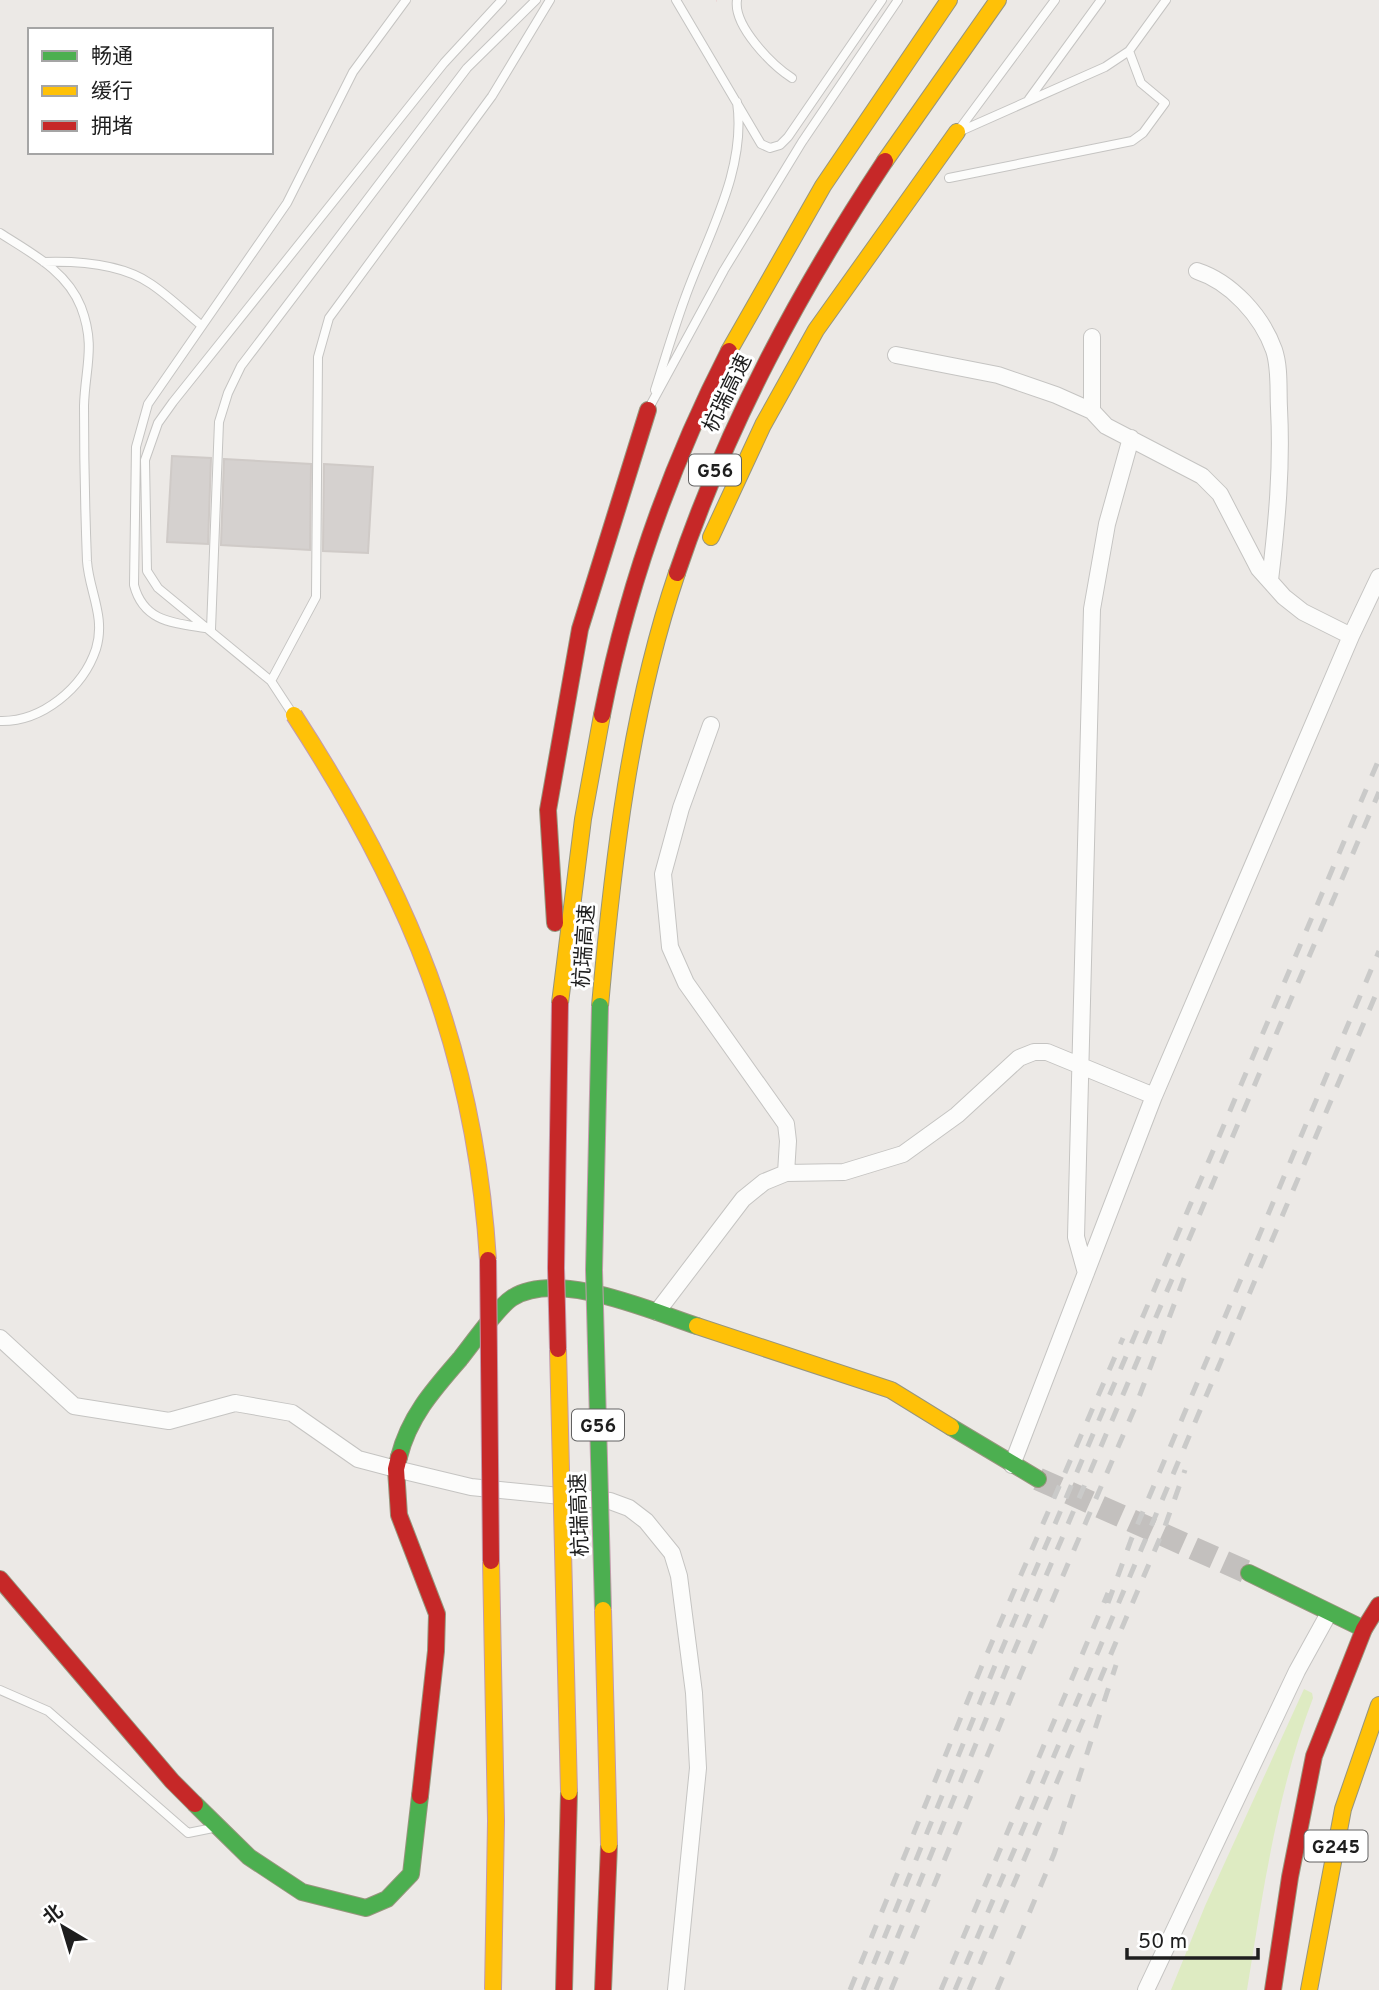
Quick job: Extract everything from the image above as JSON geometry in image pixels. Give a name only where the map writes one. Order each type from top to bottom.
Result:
[{"type":"main road","name":"杭瑞高速","points":[[564,1990],[569,1792],[555,1268],[560,1003],[570,901],[592,759],[628,608],[655,519],[733,340],[787,242],[850,143],[949,0]]},
{"type":"main road","name":"杭瑞高速","points":[[603,1990],[609,1845],[594,1270],[600,1006],[607,907],[621,810],[639,716],[687,548],[721,454],[763,365],[814,272],[882,164],[998,0]]},
{"type":"main road","points":[[706,548],[742,465],[799,358],[880,237],[957,132]]},
{"type":"main road","points":[[560,1003],[548,810],[580,629],[648,410]]},
{"type":"main road","points":[[639,716],[691,584]]},
{"type":"main road","points":[[294,715],[373,840],[414,927],[447,1018],[473,1127],[482,1203],[488,1319],[494,1804],[493,1990]]},
{"type":"main road","points":[[0,1578],[172,1781],[249,1857],[302,1892],[366,1908],[387,1899],[411,1874],[436,1651],[437,1614],[399,1515],[396,1469],[402,1441],[421,1404],[511,1298],[537,1289],[567,1289],[657,1312],[891,1390],[1038,1479]]},
{"type":"main road","points":[[1249,1573],[1364,1629]]},
{"type":"main road","points":[[1273,1990],[1290,1877],[1314,1756],[1364,1629],[1379,1605]]},
{"type":"main road","name":"G245","points":[[1309,1990],[1323,1900],[1357,1760],[1379,1705]]},
{"type":"street","points":[[1197,271],[1213,276],[1227,286],[1254,315],[1268,334],[1277,364],[1282,469],[1270,580]]},
{"type":"street","points":[[1091,337],[1092,411]]},
{"type":"street","points":[[896,355],[998,375],[1092,411],[1106,426],[1212,484],[1248,552],[1284,597],[1304,612],[1351,636]]},
{"type":"street","points":[[1086,1273],[1076,1237],[1092,608],[1107,524],[1131,438]]},
{"type":"street","points":[[1012,1465],[1154,1096],[1351,636],[1379,578]]},
{"type":"street","points":[[711,725],[681,808],[663,873],[670,947],[686,983],[786,1124],[786,1173]]},
{"type":"street","points":[[657,1312],[743,1199],[764,1182],[786,1173],[844,1172],[903,1154],[957,1115],[1020,1058],[1034,1052],[1047,1052],[1154,1096]]},
{"type":"street","points":[[0,1338],[74,1406],[169,1421],[235,1404],[292,1413],[358,1459],[471,1487],[610,1501],[629,1508],[646,1521],[672,1553],[679,1576],[694,1693],[698,1768],[676,1990]]},
{"type":"street","points":[[1146,1990],[1297,1671],[1329,1613]]},
{"type":"lane","points":[[211,629],[155,616],[138,600],[134,585],[136,447],[139,426],[148,404],[287,203],[353,72],[406,0]]},
{"type":"lane","points":[[294,715],[271,681],[158,588],[147,571],[145,460],[158,423],[444,63],[502,0]]},
{"type":"lane","points":[[211,629],[219,422],[228,393],[241,366],[467,68],[536,0]]},
{"type":"lane","points":[[271,681],[316,597],[318,357],[329,318],[492,96],[550,0]]},
{"type":"lane","points":[[676,0],[736,96],[761,144],[770,148],[780,145],[881,0]]},
{"type":"lane","points":[[737,0],[739,15],[761,53],[771,65],[792,78]]},
{"type":"lane","points":[[648,410],[724,270],[795,153],[898,0]]},
{"type":"lane","points":[[957,132],[1055,0]]},
{"type":"lane","points":[[1027,101],[1101,0]]},
{"type":"lane","points":[[957,132],[1105,67],[1129,51],[1166,0]]},
{"type":"lane","points":[[949,178],[1132,141],[1143,133],[1165,103],[1141,83],[1129,51]]},
{"type":"lane","points":[[648,410],[685,296],[724,200],[739,119],[736,96]]},
{"type":"lane","points":[[0,233],[44,262],[68,284],[76,296],[92,346],[84,405],[87,564],[98,606],[99,628],[91,662],[69,693],[38,712],[20,719],[0,721]]},
{"type":"lane","points":[[44,262],[77,261],[134,275],[149,283],[202,326]]},
{"type":"lane","points":[[0,1690],[48,1711],[188,1833],[219,1827]]},
{"type":"green space","points":[[1304,1689],[1312,1693],[1313,1698],[1300,1733],[1281,1806],[1265,1879],[1247,1990],[1171,1990],[1205,1906]]},
{"type":"building","points":[[172,456],[211,458],[208,544],[167,542]]},
{"type":"building","points":[[224,459],[311,464],[310,550],[221,545]]},
{"type":"building","points":[[324,464],[373,467],[368,553],[323,551]]},
{"type":"tunnel","points":[[1038,1479],[1249,1573]]},
{"type":"railway","points":[[863,1990],[994,1668],[1379,759]]},
{"type":"railway","points":[[876,1990],[1006,1670],[1379,792]]},
{"type":"railway","points":[[1108,1603],[1131,1540],[1379,951]]},
{"type":"railway","points":[[955,1990],[1379,987]]},
{"type":"railway","points":[[891,1990],[1020,1676],[1136,1405],[1188,1268]]},
{"type":"railway","points":[[850,1990],[983,1663],[1123,1338]]},
{"type":"railway","points":[[969,1990],[1165,1526],[1185,1470]]},
{"type":"railway","points":[[941,1990],[1108,1593]]},
{"type":"railway","points":[[997,1990],[1054,1854],[1116,1665]]},
{"type":"traffic: fast","points":[[600,1006],[594,1270],[603,1610]]},
{"type":"traffic: fast","points":[[399,1457],[409,1429],[431,1393],[493,1317],[512,1298],[531,1290],[578,1290],[630,1303],[697,1326]]},
{"type":"traffic: fast","points":[[951,1427],[1038,1479]]},
{"type":"traffic: fast","points":[[1249,1573],[1364,1629]]},
{"type":"traffic: fast","points":[[195,1804],[249,1857],[302,1892],[366,1908],[387,1899],[411,1874],[420,1796]]},
{"type":"traffic: slow","points":[[729,351],[823,186],[949,0]]},
{"type":"traffic: slow","points":[[885,161],[998,0]]},
{"type":"traffic: slow","points":[[711,537],[763,425],[816,330],[957,132]]},
{"type":"traffic: slow","points":[[600,1006],[618,841],[635,733],[647,679],[677,573]]},
{"type":"traffic: slow","points":[[294,715],[371,844],[429,974],[451,1041],[468,1110],[481,1183],[488,1260]]},
{"type":"traffic: slow","points":[[560,1003],[583,819],[602,715]]},
{"type":"traffic: slow","points":[[697,1326],[891,1390],[951,1427]]},
{"type":"traffic: slow","points":[[558,1349],[569,1792]]},
{"type":"traffic: slow","points":[[491,1561],[496,1821],[493,1990]]},
{"type":"traffic: slow","points":[[603,1610],[609,1845]]},
{"type":"traffic: slow","points":[[1309,1990],[1343,1809],[1379,1705]]},
{"type":"traffic: jam","points":[[677,573],[719,464],[768,360],[823,259],[885,161]]},
{"type":"traffic: jam","points":[[602,715],[624,621],[653,528],[669,483],[729,351]]},
{"type":"traffic: jam","points":[[555,923],[548,810],[580,629],[648,410]]},
{"type":"traffic: jam","points":[[558,1349],[556,1268],[560,1003]]},
{"type":"traffic: jam","points":[[488,1260],[491,1561]]},
{"type":"traffic: jam","points":[[399,1457],[396,1469],[399,1515],[437,1614],[436,1651],[420,1796]]},
{"type":"traffic: jam","points":[[0,1579],[172,1781],[195,1804]]},
{"type":"traffic: jam","points":[[1273,1990],[1290,1877],[1314,1756],[1364,1629],[1379,1605]]},
{"type":"traffic: jam","points":[[564,1990],[569,1792]]},
{"type":"traffic: jam","points":[[603,1990],[609,1845]]}]
